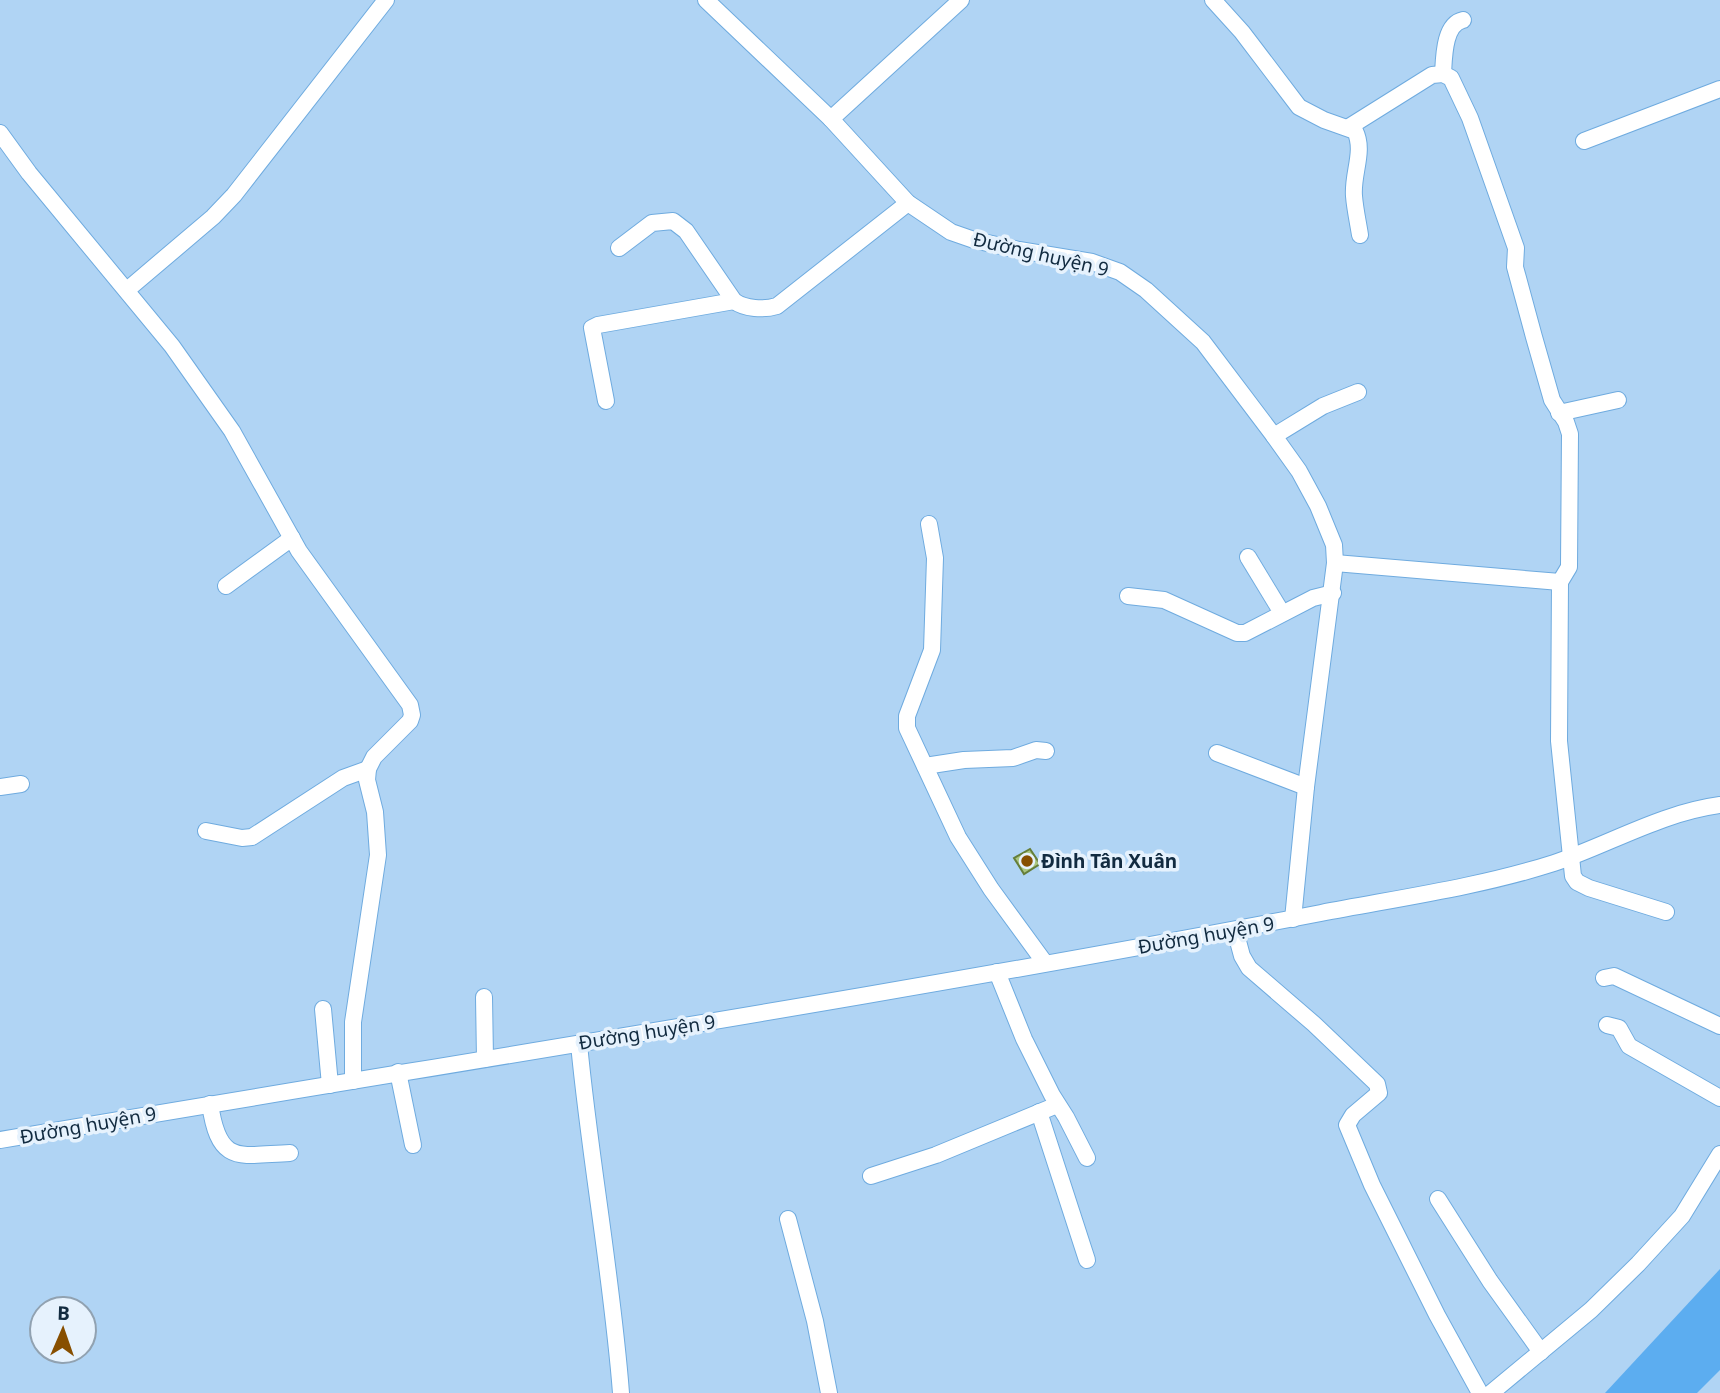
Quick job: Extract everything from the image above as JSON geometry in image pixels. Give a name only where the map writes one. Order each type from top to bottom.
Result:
[{"type":"street","points":[[127,290],[213,218],[234,195],[386,0]]},
{"type":"street","name":"Đường huyện 9","points":[[706,0],[831,119],[908,203],[951,232],[974,240],[1092,262],[1120,272],[1146,290],[1203,342],[1299,471],[1318,506],[1334,545],[1335,563],[1306,786],[1293,919]]},
{"type":"street","points":[[831,119],[961,0]]},
{"type":"street","points":[[1213,0],[1250,41],[1300,107],[1324,120],[1355,131],[1358,138],[1353,194],[1360,235]]},
{"type":"street","points":[[1443,74],[1443,61],[1451,27],[1464,20]]},
{"type":"street","points":[[1349,127],[1432,75],[1443,74],[1451,78],[1470,118],[1516,248],[1515,267],[1552,400],[1570,434],[1569,567],[1560,582],[1559,741],[1573,876],[1577,882],[1589,888],[1666,912]]},
{"type":"street","points":[[1584,141],[1720,89]]},
{"type":"street","points":[[0,133],[29,173],[172,346],[232,431],[292,538],[410,705],[410,721],[374,757],[368,769],[367,780],[375,812],[378,855],[352,1023],[353,1081]]},
{"type":"street","points":[[619,248],[652,223],[673,220],[686,231],[734,301],[744,307],[777,306],[908,203]]},
{"type":"street","points":[[606,401],[592,328],[734,301]]},
{"type":"street","points":[[1274,436],[1323,407],[1358,392]]},
{"type":"street","points":[[1559,413],[1618,400]]},
{"type":"street","points":[[929,524],[935,558],[932,650],[906,722],[958,837],[991,889],[1045,963]]},
{"type":"street","points":[[226,586],[292,538]]},
{"type":"street","points":[[1248,557],[1282,613]]},
{"type":"street","points":[[1335,563],[1560,582]]},
{"type":"street","points":[[1128,596],[1164,600],[1237,633],[1245,633],[1313,598],[1333,593]]},
{"type":"street","points":[[925,766],[964,760],[1013,758],[1029,752],[1046,751]]},
{"type":"street","points":[[1217,753],[1306,786]]},
{"type":"street","points":[[206,831],[242,838],[253,837],[343,778],[368,769]]},
{"type":"street","points":[[0,787],[21,784]]},
{"type":"street","name":"Đường huyện 9","points":[[0,1140],[997,972],[1490,881],[1570,856],[1679,813],[1720,805]]},
{"type":"street","points":[[1235,930],[1242,956],[1249,968],[1314,1024],[1377,1084],[1379,1093],[1353,1115],[1347,1125],[1373,1185],[1437,1315],[1480,1393]]},
{"type":"street","points":[[997,972],[1024,1039],[1087,1157]]},
{"type":"street","points":[[1604,978],[1614,976],[1720,1026]]},
{"type":"street","points":[[484,997],[485,1059]]},
{"type":"street","points":[[323,1009],[330,1085]]},
{"type":"street","points":[[1608,1025],[1619,1028],[1629,1046],[1720,1098]]},
{"type":"street","points":[[579,1044],[586,1123],[621,1393]]},
{"type":"street","points":[[398,1072],[413,1145]]},
{"type":"street","points":[[210,1104],[217,1136],[230,1153],[290,1153]]},
{"type":"street","points":[[872,1176],[936,1155],[1057,1105]]},
{"type":"street","points":[[1039,1112],[1087,1260]]},
{"type":"street","points":[[1491,1393],[1601,1300],[1682,1216],[1720,1154]]},
{"type":"street","points":[[1438,1199],[1490,1282],[1541,1352]]},
{"type":"street","points":[[788,1219],[815,1321],[829,1393]]},
{"type":"water","points":[[1720,1269],[1720,1370],[1697,1393],[1605,1393]]},
{"type":"building","name":"Đình Tân Xuân","points":[[1030,849],[1040,864],[1024,874],[1014,858]]},
{"type":"place","name":"Đình Tân Xuân","points":[[1027,861]]}]
